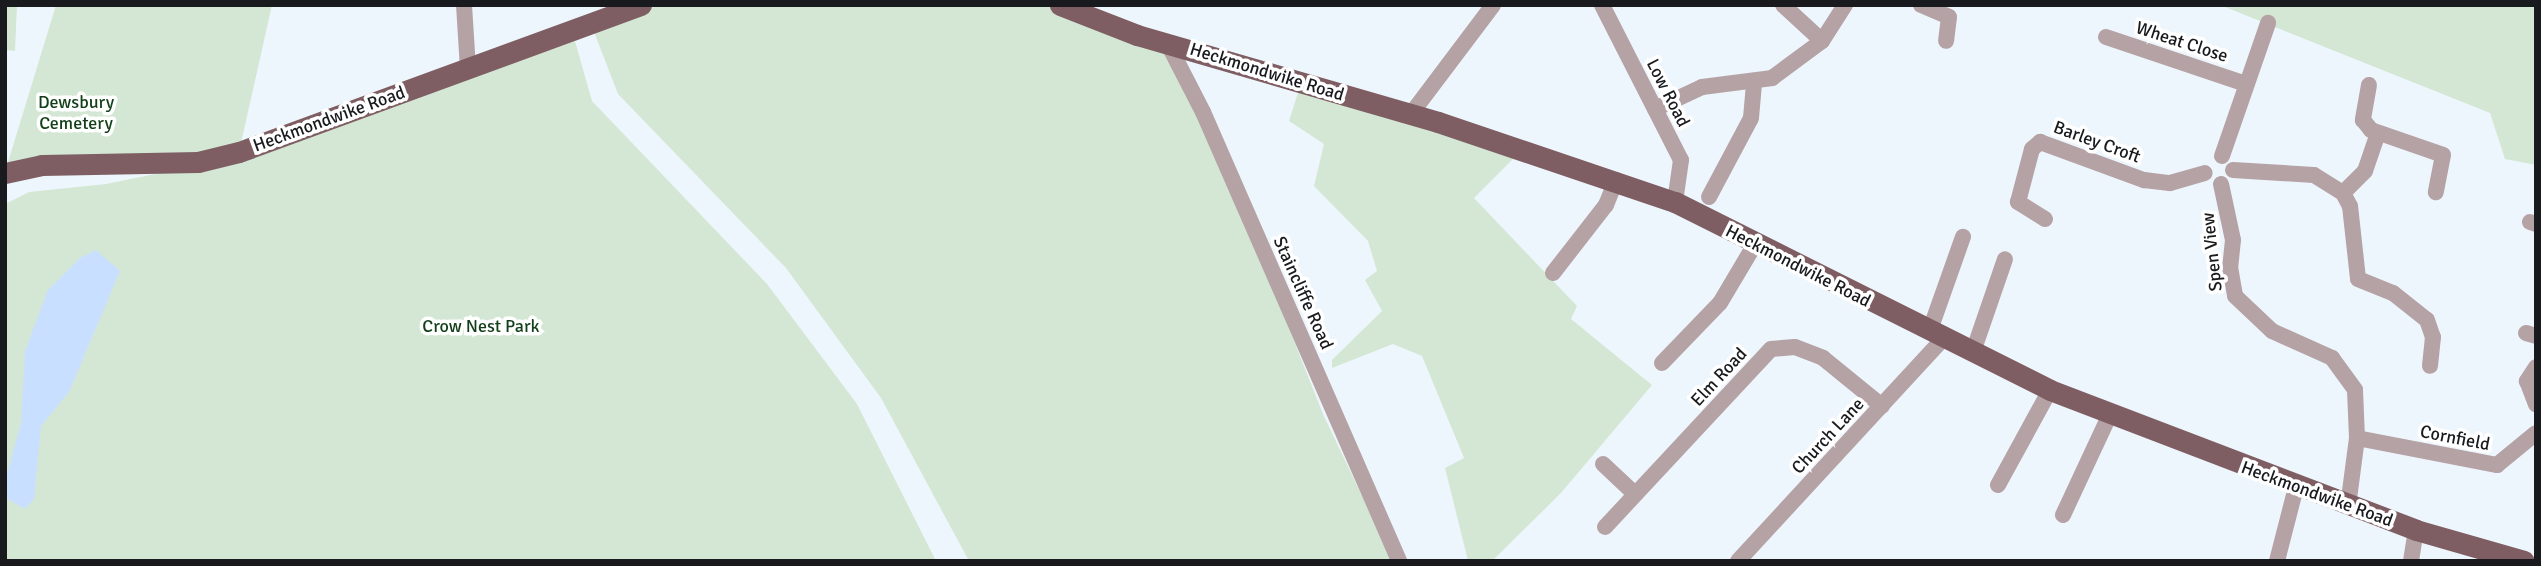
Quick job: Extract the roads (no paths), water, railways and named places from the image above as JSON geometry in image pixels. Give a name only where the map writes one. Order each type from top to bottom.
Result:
[{"type":"main road","name":"Heckmondwike Road","points":[[5,173],[42,165],[198,162],[239,152],[641,5]]},
{"type":"main road","name":"Heckmondwike Road","points":[[1060,5],[1167,42],[1411,114],[1616,180],[1675,202],[2050,390],[2348,506],[2416,530],[2524,561]]},
{"type":"street","points":[[464,5],[468,68]]},
{"type":"street","name":"Low Road","points":[[1602,5],[1681,160],[1675,202]]},
{"type":"street","points":[[1783,5],[1822,41]]},
{"type":"street","points":[[1655,109],[1702,87],[1772,78],[1822,41],[1845,5]]},
{"type":"street","points":[[1921,5],[1949,17],[1946,41]]},
{"type":"street","points":[[1411,114],[1484,8]]},
{"type":"street","points":[[2222,156],[2268,23]]},
{"type":"street","name":"Wheat Close","points":[[2106,37],[2246,84]]},
{"type":"street","name":"Staincliffe Road","points":[[1167,42],[1203,111],[1399,561]]},
{"type":"street","points":[[1709,197],[1751,118],[1755,82]]},
{"type":"street","points":[[2369,85],[2363,120],[2378,133],[2443,155],[2436,192]]},
{"type":"street","points":[[2343,193],[2365,172],[2378,133]]},
{"type":"street","name":"Barley Croft","points":[[2045,219],[2018,202],[2032,149],[2040,142],[2144,180],[2170,183],[2205,173]]},
{"type":"street","points":[[2222,156],[2233,170],[2314,175],[2343,193],[2350,206],[2358,279],[2393,293],[2427,320],[2433,337],[2430,366]]},
{"type":"street","points":[[2222,156],[2208,160],[2205,173],[2209,180],[2221,184],[2233,170]]},
{"type":"street","points":[[1553,273],[1606,205],[1616,180]]},
{"type":"street","name":"Spen View","points":[[2221,184],[2233,240],[2230,267],[2235,296],[2272,331],[2306,342],[2332,358],[2350,376],[2355,390],[2357,438],[2348,506]]},
{"type":"street","points":[[1937,334],[1963,237]]},
{"type":"street","points":[[1662,363],[1720,303],[1755,244]]},
{"type":"street","points":[[1973,352],[2005,259]]},
{"type":"street","name":"Church Lane","points":[[1738,561],[1882,406],[1937,334]]},
{"type":"street","name":"Elm Road","points":[[1605,527],[1771,349],[1795,347],[1823,358],[1882,406]]},
{"type":"street","points":[[2536,367],[2527,379],[2536,404]]},
{"type":"street","points":[[1998,485],[2050,390]]},
{"type":"street","points":[[2063,515],[2110,414]]},
{"type":"street","name":"Cornfield","points":[[2357,438],[2497,465],[2536,433]]},
{"type":"street","points":[[1604,464],[1635,494]]},
{"type":"street","points":[[2277,561],[2296,487]]},
{"type":"street","points":[[2411,561],[2416,530]]},
{"type":"water","points":[[96,250],[120,271],[69,392],[41,426],[34,499],[25,509],[8,499],[5,482],[21,423],[25,351],[48,290],[80,258]]},
{"type":"park label","name":"Dewsbury Cemetery","points":[[76,113]]},
{"type":"park label","name":"Crow Nest Park","points":[[481,326]]}]
